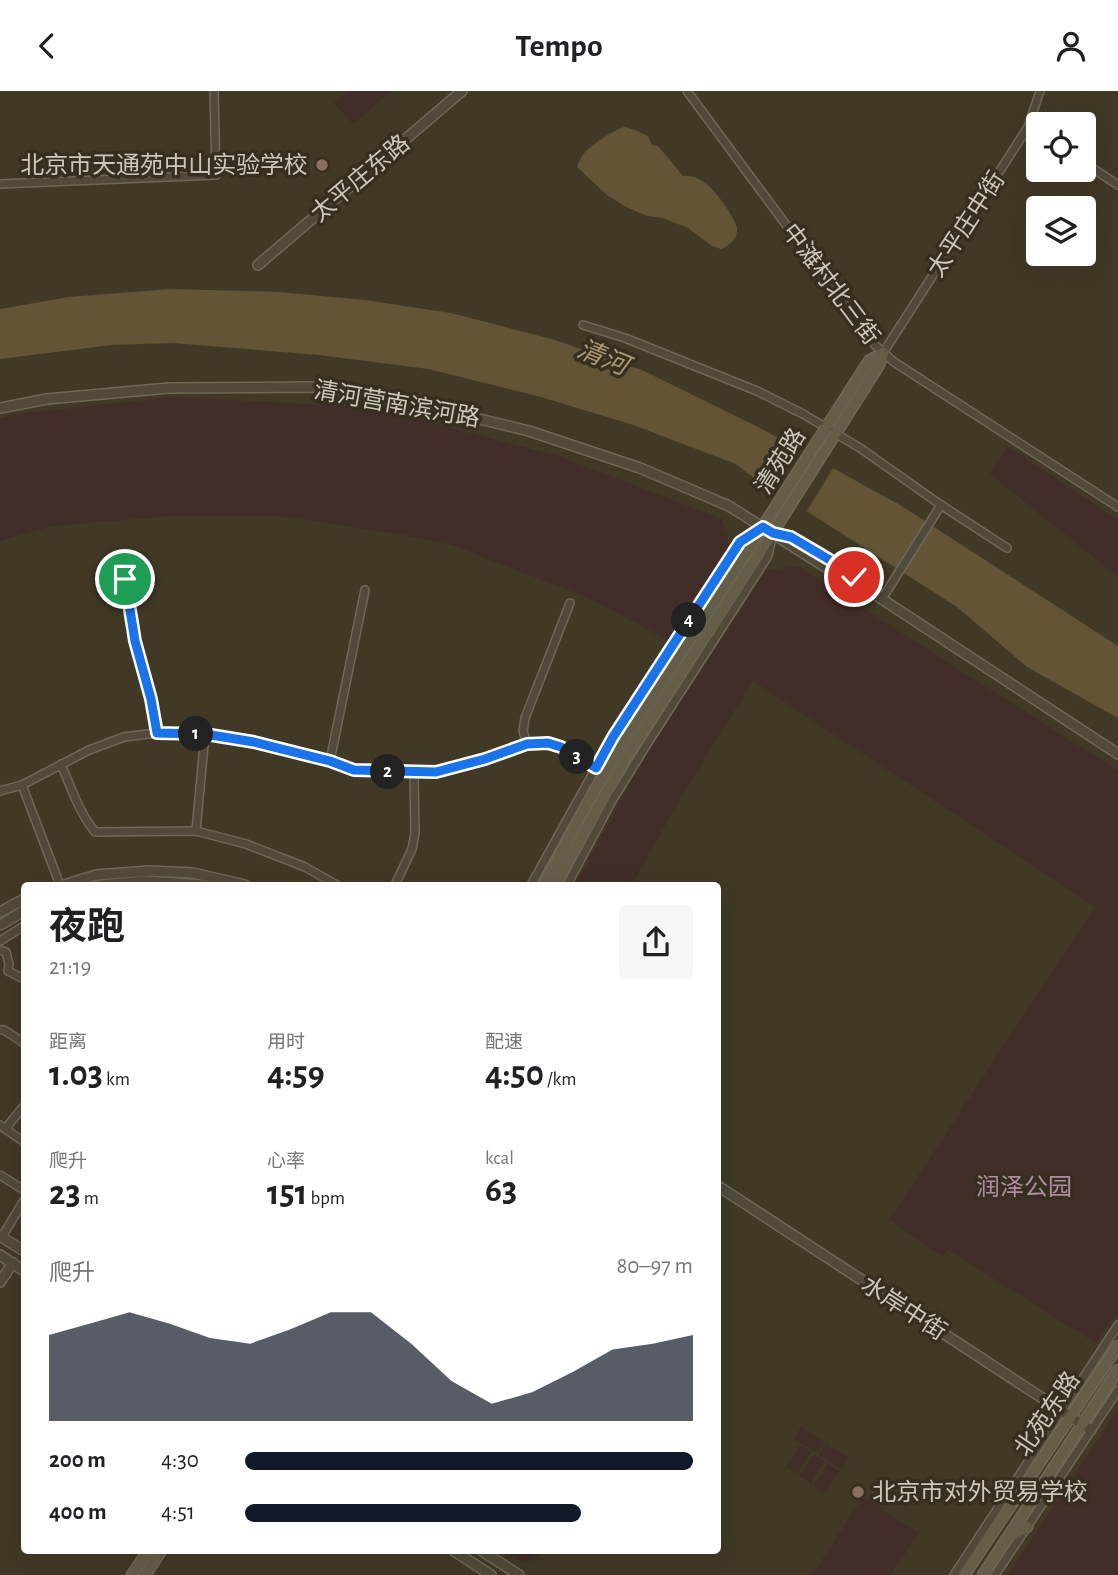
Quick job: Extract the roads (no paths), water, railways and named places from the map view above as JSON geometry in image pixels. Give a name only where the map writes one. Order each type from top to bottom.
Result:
[{"type":"main road","name":"清苑路","points":[[546,882],[617,752],[832,432],[869,361],[883,353]]},
{"type":"main road","name":"清苑路","points":[[557,882],[625,759],[768,530]]},
{"type":"main road","name":"北苑东路","points":[[964,1575],[1065,1413],[1118,1346]]},
{"type":"main road","name":"北苑东路","points":[[983,1575],[1087,1427],[1118,1370]]},
{"type":"main road","points":[[1007,1538],[1027,1527]]},
{"type":"main road","points":[[132,1575],[146,1554]]},
{"type":"main road","points":[[145,1575],[160,1554]]},
{"type":"street","points":[[0,184],[216,175],[215,91]]},
{"type":"street","name":"太平庄东路","points":[[258,265],[461,91]]},
{"type":"street","name":"中滩村北三街","points":[[687,91],[874,345],[894,362],[1118,507]]},
{"type":"street","name":"太平庄中街","points":[[1033,112],[1040,91]]},
{"type":"street","name":"太平庄中街","points":[[883,353],[1026,130]]},
{"type":"street","points":[[1096,171],[1118,185]]},
{"type":"street","points":[[583,324],[757,391],[803,414],[889,467],[1007,548]]},
{"type":"street","name":"清河营南滨河路","points":[[0,408],[47,399],[169,388],[312,387],[430,407],[529,431],[640,468],[729,506],[768,530]]},
{"type":"street","points":[[882,599],[941,505]]},
{"type":"street","points":[[533,882],[613,737],[740,542],[768,530],[768,556],[613,799],[569,882]]},
{"type":"street","name":"清苑路","points":[[768,530],[841,577],[868,590],[1118,754]]},
{"type":"street","points":[[125,579],[135,641],[157,733]]},
{"type":"street","points":[[330,761],[365,590]]},
{"type":"street","points":[[527,744],[523,731],[525,718],[570,603]]},
{"type":"street","points":[[0,791],[22,785],[89,750],[124,737],[157,733],[205,734],[254,742],[330,761],[354,770],[436,772],[527,744],[548,743],[561,747],[596,768]]},
{"type":"street","points":[[196,831],[205,734]]},
{"type":"street","points":[[61,764],[79,809],[95,832],[196,831],[246,843],[305,867],[332,882]]},
{"type":"street","points":[[396,882],[412,849],[415,833],[414,773]]},
{"type":"street","points":[[22,785],[61,882]]},
{"type":"street","points":[[72,882],[96,875],[149,871],[193,873],[232,882]]},
{"type":"street","points":[[134,882],[160,882]]},
{"type":"street","points":[[0,912],[21,901]]},
{"type":"street","points":[[0,925],[21,913]]},
{"type":"street","points":[[0,941],[21,928]]},
{"type":"street","points":[[0,950],[6,952],[9,964],[4,971],[21,978]]},
{"type":"street","points":[[0,1030],[21,1041]]},
{"type":"street","points":[[21,1109],[2,1127],[21,1140]]},
{"type":"street","points":[[0,1175],[21,1188]]},
{"type":"street","name":"水岸中街","points":[[721,1188],[1087,1427]]},
{"type":"street","points":[[21,1205],[1,1236],[21,1249]]},
{"type":"street","points":[[0,1255],[21,1269]]},
{"type":"street","points":[[0,1282],[13,1263]]},
{"type":"street","points":[[954,1575],[1065,1413],[1118,1325]]},
{"type":"street","points":[[995,1575],[1087,1427],[1118,1390]]},
{"type":"street","points":[[459,1554],[491,1575]]},
{"type":"street","points":[[487,1554],[519,1575]]},
{"type":"water","points":[[625,127],[648,136],[652,145],[658,146],[683,176],[699,179],[713,190],[737,228],[735,238],[730,243],[721,249],[712,246],[688,228],[626,207],[607,195],[577,167],[581,157],[590,148]]},
{"type":"water","name":"清河","points":[[171,289],[279,292],[365,300],[451,313],[555,340],[644,371],[760,428],[900,505],[1118,646],[1118,718],[1027,667],[957,607],[736,464],[633,425],[541,397],[428,369],[319,355],[173,343],[112,345],[0,359],[0,309],[69,297]]},
{"type":"place","name":"北京市天通苑中山实验学校","points":[[322,165]]},
{"type":"place","name":"北京市对外贸易学校","points":[[858,1492]]},
{"type":"park label","name":"润泽公园","points":[[1024,1187]]}]
